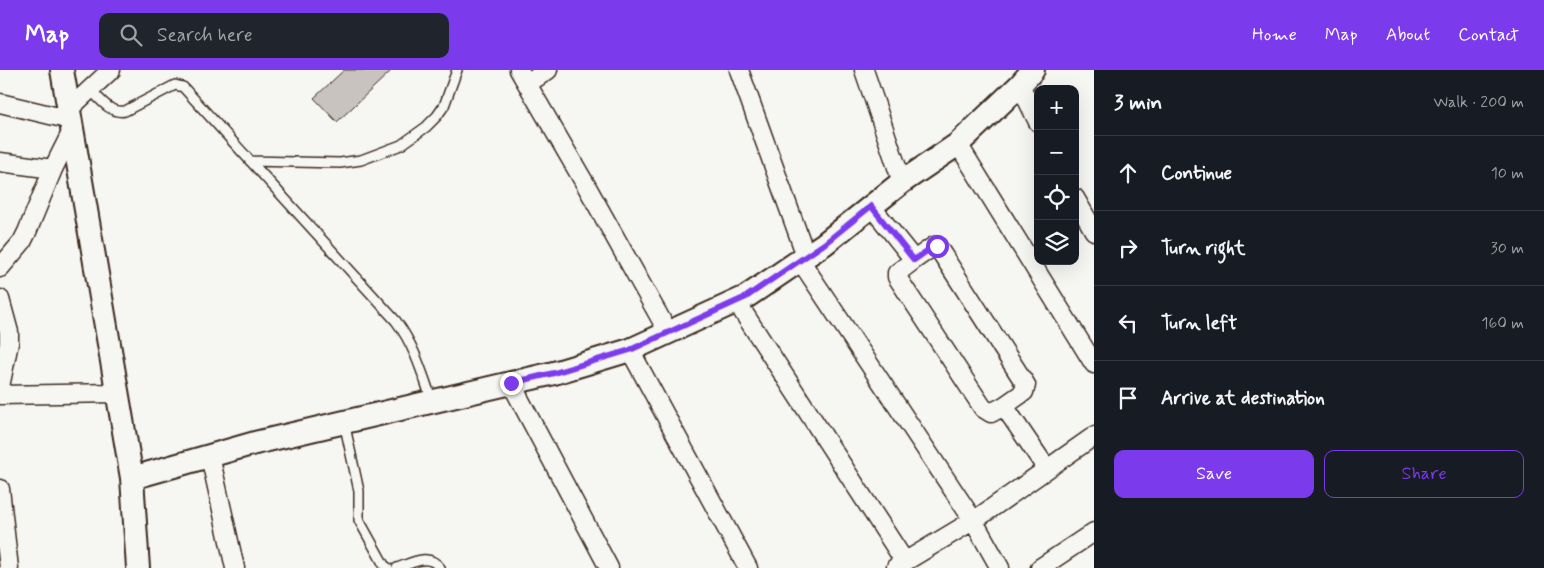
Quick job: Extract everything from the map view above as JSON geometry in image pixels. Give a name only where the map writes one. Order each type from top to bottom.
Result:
[{"type":"street","points":[[62,70],[132,478],[138,568]]},
{"type":"street","points":[[0,268],[22,242],[27,232],[53,169],[70,120],[90,89],[111,70]]},
{"type":"street","points":[[548,70],[523,77],[668,332]]},
{"type":"street","points":[[739,70],[803,258],[973,520],[1000,568]]},
{"type":"street","points":[[864,70],[902,182]]},
{"type":"street","points":[[132,478],[255,443],[554,373],[630,350],[746,297],[824,244],[902,182],[958,144],[1026,78],[1034,107]]},
{"type":"street","points":[[0,103],[70,120]]},
{"type":"street","points":[[958,144],[1094,364]]},
{"type":"street","points":[[0,162],[53,169]]},
{"type":"street","points":[[1079,205],[1094,231]]},
{"type":"street","points":[[871,206],[914,260]]},
{"type":"street","points":[[934,246],[937,246],[1026,385],[1024,392],[991,413],[985,411],[897,277],[897,273],[914,260],[934,246]]},
{"type":"street","points":[[0,300],[9,332],[9,343],[0,387]]},
{"type":"street","points":[[736,301],[900,565],[973,520],[1094,436]]},
{"type":"street","points":[[630,350],[748,568]]},
{"type":"street","points":[[511,383],[609,568]]},
{"type":"street","points":[[0,395],[117,393]]},
{"type":"street","points":[[1004,406],[1047,470]]},
{"type":"street","points":[[210,456],[236,568]]},
{"type":"street","points":[[0,489],[9,568]]},
{"type":"street","points":[[1040,568],[1094,532]]},
{"type":"lane","points":[[250,161],[340,163],[361,160],[401,146],[438,116],[444,106],[457,70]]},
{"type":"lane","points":[[90,89],[112,110],[119,112],[125,111],[175,85],[183,87],[396,321],[407,336],[416,354],[432,402]]},
{"type":"lane","points":[[344,422],[360,491],[359,520],[363,531],[384,566],[388,568]]},
{"type":"lane","points":[[397,568],[426,558],[440,568]]},
{"type":"building","points":[[344,70],[392,70],[337,122],[314,98]]},
{"type":"route","points":[[511,383],[554,373],[630,350],[746,297],[824,244],[871,206],[914,260],[934,246],[937,246]]}]
